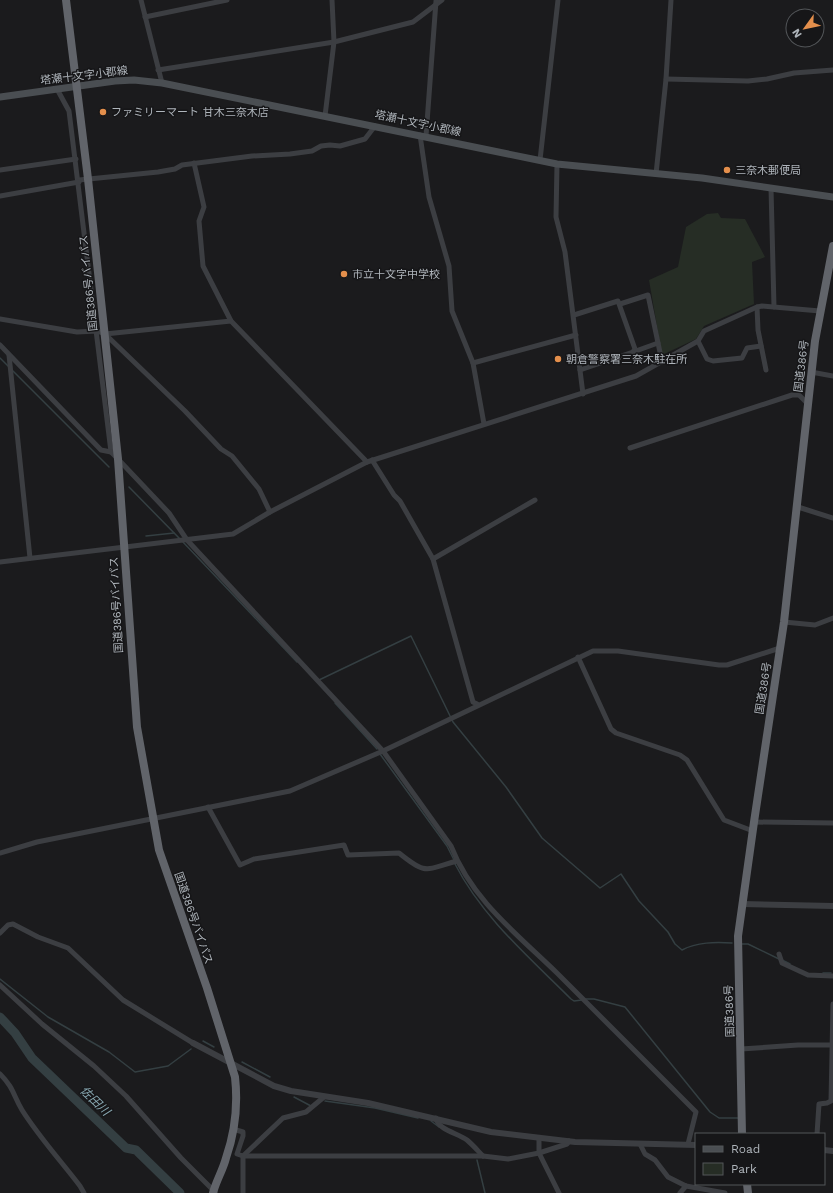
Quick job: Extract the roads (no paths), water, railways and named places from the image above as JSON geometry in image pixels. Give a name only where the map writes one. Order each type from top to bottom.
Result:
[{"type":"highway","name":"国道386号バイパス","points":[[66,0],[88,179],[101,333],[118,459],[136,727],[158,850],[232,1065],[237,1091],[233,1129],[227,1157],[214,1192]]},
{"type":"highway","name":"国道386号","points":[[742,1133],[738,936],[752,831],[784,622],[798,507],[811,372],[820,311],[830,283],[833,246]]},
{"type":"main road","name":"塔瀬十文字小郡線","points":[[0,97],[76,86],[134,80],[162,83],[423,135],[557,164],[702,178],[833,197]]},
{"type":"street","points":[[141,0],[162,83]]},
{"type":"street","points":[[145,17],[227,0]]},
{"type":"street","points":[[325,116],[334,42],[332,0]]},
{"type":"street","points":[[158,70],[334,42],[413,22],[436,2],[442,0]]},
{"type":"street","points":[[540,160],[558,0]]},
{"type":"street","points":[[656,174],[666,79],[671,0]]},
{"type":"street","points":[[436,2],[423,135],[429,197],[449,266],[452,311],[473,364],[484,424]]},
{"type":"street","points":[[666,79],[748,81],[767,79],[794,72],[833,70]]},
{"type":"street","points":[[57,89],[69,111],[101,333],[111,452]]},
{"type":"street","points":[[0,196],[88,179],[158,172],[194,163],[257,155],[290,154],[312,151],[321,146],[340,146],[364,139],[375,126]]},
{"type":"street","points":[[0,170],[76,160]]},
{"type":"street","points":[[194,163],[204,207],[199,221],[203,266],[231,321],[370,461],[400,501],[433,559],[473,702],[477,704]]},
{"type":"street","points":[[557,164],[556,217],[565,252],[583,394]]},
{"type":"street","points":[[771,188],[774,307]]},
{"type":"street","points":[[620,304],[648,295],[662,361]]},
{"type":"street","points":[[574,315],[618,301],[635,349],[633,352]]},
{"type":"street","points":[[757,307],[761,346],[766,370]]},
{"type":"street","points":[[0,562],[30,556],[124,548],[233,534],[270,512],[370,461],[484,424],[484,426],[636,376],[698,341],[704,331],[757,307],[820,311]]},
{"type":"street","points":[[0,319],[78,332],[101,333],[231,321]]},
{"type":"street","points":[[101,333],[185,411],[221,449],[232,456],[259,489],[270,512]]},
{"type":"street","points":[[473,364],[576,335]]},
{"type":"street","points":[[698,341],[707,359],[713,361],[742,358],[747,348],[761,346]]},
{"type":"street","points":[[580,370],[658,343]]},
{"type":"street","points":[[0,345],[101,450],[111,452],[169,513],[187,540],[383,751],[451,846],[457,861],[472,884],[506,927],[544,960],[696,1112],[688,1144]]},
{"type":"street","points":[[9,355],[30,556]]},
{"type":"street","points":[[811,372],[833,376]]},
{"type":"street","points":[[630,448],[792,396],[799,396],[808,404]]},
{"type":"street","points":[[433,559],[535,500]]},
{"type":"street","points":[[798,507],[833,518]]},
{"type":"street","points":[[784,622],[815,625],[833,618]]},
{"type":"street","points":[[0,853],[37,842],[290,791],[383,751],[477,704],[593,651],[618,651],[727,665],[780,648]]},
{"type":"street","points":[[578,657],[611,729],[616,733],[680,755],[687,760],[724,820],[752,831]]},
{"type":"street","points":[[208,807],[240,865],[254,859],[344,846],[348,855],[399,853],[414,866],[426,869],[457,861]]},
{"type":"street","points":[[754,822],[833,824]]},
{"type":"street","points":[[742,904],[833,906]]},
{"type":"street","points":[[0,933],[8,925],[13,924],[38,937],[68,948],[123,1000],[232,1065],[274,1086],[291,1092],[324,1098],[368,1103],[492,1132],[569,1141],[695,1145]]},
{"type":"street","points":[[780,955],[782,962],[808,975],[833,976]]},
{"type":"street","points":[[0,985],[42,1024],[94,1066],[126,1096],[181,1158],[214,1192]]},
{"type":"street","points":[[817,1133],[819,1104],[830,1101],[833,1004]]},
{"type":"street","points":[[741,1049],[798,1045],[832,1045]]},
{"type":"street","points":[[0,1074],[12,1087],[27,1117],[84,1193]]},
{"type":"street","points":[[243,1193],[244,1156],[283,1118],[306,1112],[324,1098]]},
{"type":"street","points":[[436,1118],[436,1122],[466,1140],[483,1156]]},
{"type":"street","points":[[233,1129],[243,1132],[237,1154],[244,1156],[483,1156],[508,1159],[539,1153],[567,1144],[569,1141]]},
{"type":"street","points":[[539,1138],[539,1153],[559,1193]]},
{"type":"street","points":[[640,1144],[645,1154],[655,1160],[668,1177],[686,1186],[725,1193]]},
{"type":"street","points":[[680,1193],[686,1186]]},
{"type":"waterway","points":[[0,358],[9,367]]},
{"type":"waterway","points":[[13,371],[109,467]]},
{"type":"waterway","points":[[129,487],[180,539]]},
{"type":"waterway","points":[[146,536],[174,533]]},
{"type":"waterway","points":[[182,541],[297,662]]},
{"type":"waterway","points":[[319,680],[411,636],[453,722],[506,787],[542,838],[600,888],[621,874],[639,901],[668,932],[675,944],[682,950],[700,944],[732,943]]},
{"type":"waterway","points":[[335,703],[377,749]]},
{"type":"waterway","points":[[380,754],[447,846],[454,860]]},
{"type":"waterway","points":[[455,864],[479,902],[508,936],[571,999],[574,1001],[582,1000]]},
{"type":"waterway","points":[[742,944],[748,944],[779,959]]},
{"type":"waterway","points":[[782,960],[790,964]]},
{"type":"waterway","points":[[823,973],[831,973]]},
{"type":"waterway","points":[[0,979],[48,1017],[109,1052],[135,1072],[168,1066],[191,1049]]},
{"type":"waterway","points":[[585,999],[594,999],[625,1007],[710,1112],[719,1118],[738,1118]]},
{"type":"waterway","name":"佐田川","points":[[0,1017],[15,1033],[32,1058],[126,1148],[136,1150],[180,1193]]},
{"type":"waterway","points":[[203,1041],[214,1047]]},
{"type":"waterway","points":[[242,1062],[270,1077]]},
{"type":"waterway","points":[[294,1097],[311,1106]]},
{"type":"waterway","points":[[325,1101],[375,1108],[418,1118]]},
{"type":"waterway","points":[[431,1121],[439,1127]]},
{"type":"waterway","points":[[477,1160],[485,1193]]},
{"type":"place","name":"ファミリーマート 甘木三奈木店","points":[[103,112]]},
{"type":"place","name":"三奈木郵便局","points":[[727,170]]},
{"type":"place","name":"市立十文字中学校","points":[[344,274]]},
{"type":"place","name":"朝倉警察署三奈木駐在所","points":[[558,359]]}]
